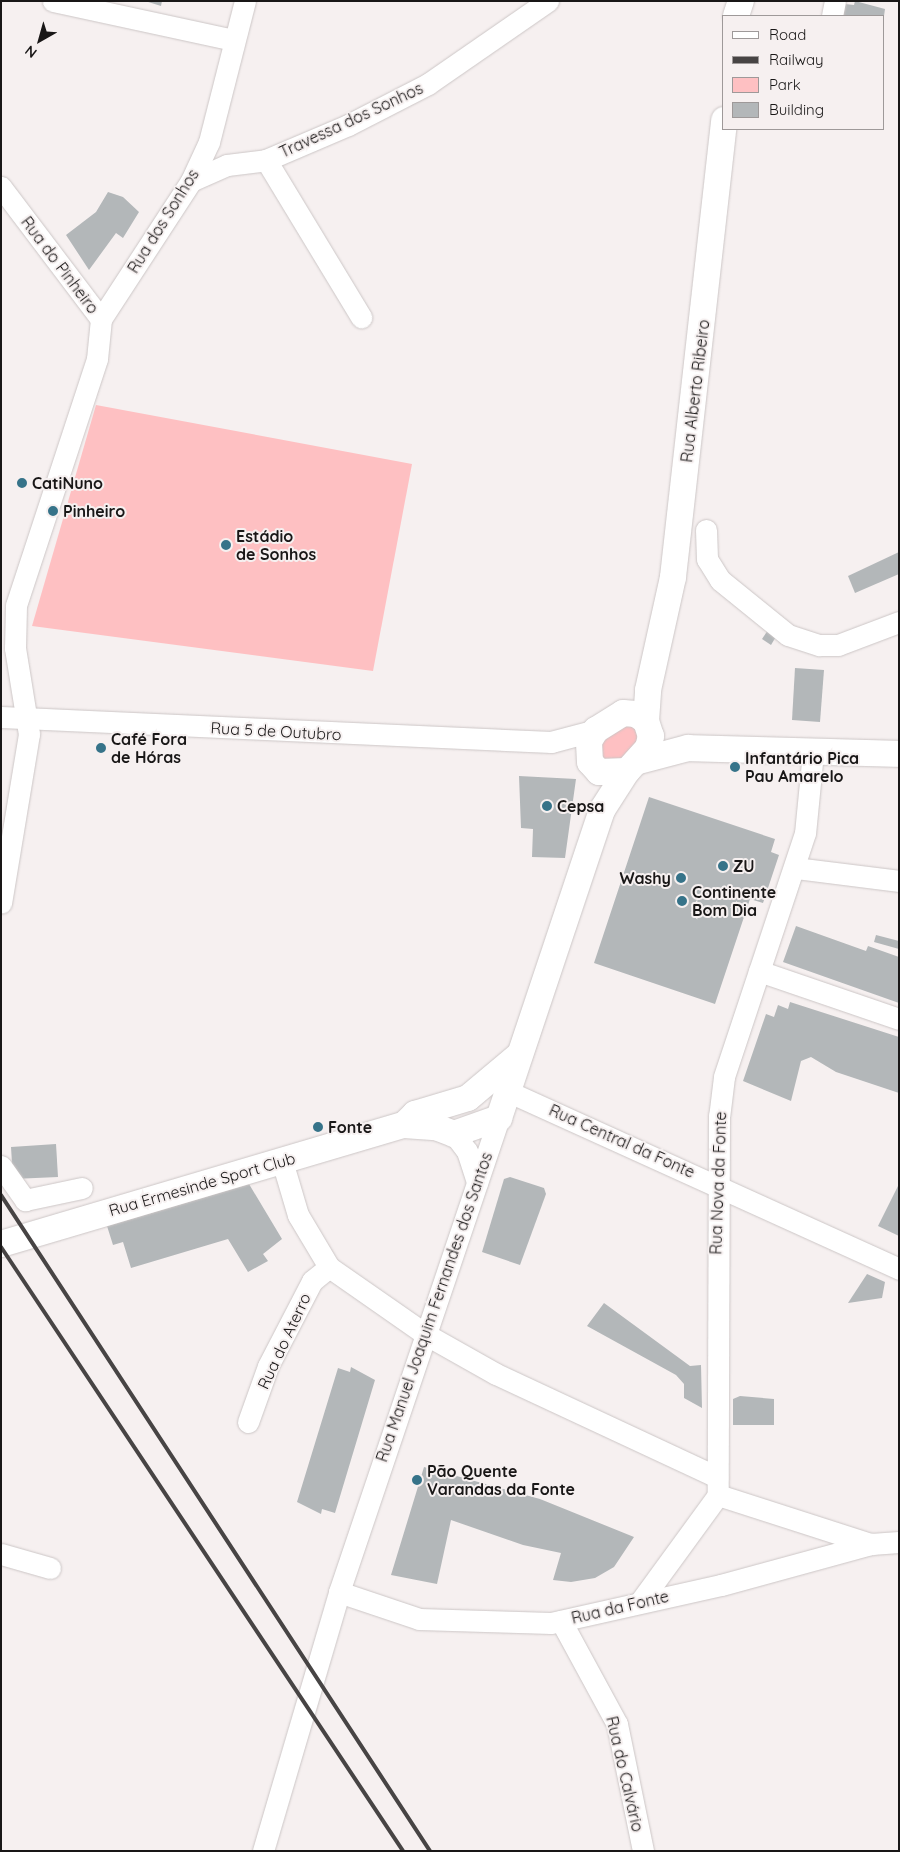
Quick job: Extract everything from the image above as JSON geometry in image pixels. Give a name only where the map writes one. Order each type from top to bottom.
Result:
[{"type":"main road","points":[[731,1],[732,15]]},
{"type":"main road","points":[[736,15],[741,1]]},
{"type":"main road","name":"Rua Alberto Ribeiro","points":[[647,724],[654,660],[673,577],[723,130]]},
{"type":"main road","name":"Rua Alberto Ribeiro","points":[[603,724],[631,697],[654,660]]},
{"type":"main road","points":[[602,810],[589,741],[603,724],[623,713],[636,714],[666,738],[700,747]]},
{"type":"main road","points":[[633,766],[648,748],[647,724]]},
{"type":"main road","points":[[595,767],[633,766],[674,749],[700,747],[899,754]]},
{"type":"main road","name":"Rua Manuel Joaquim Fernandes dos Santos","points":[[499,1118],[518,1056],[602,810],[633,766]]},
{"type":"main road","name":"Rua Ermesinde Sport Club","points":[[404,1125],[415,1114],[468,1098],[518,1056]]},
{"type":"main road","points":[[468,1098],[499,1118]]},
{"type":"main road","points":[[454,1134],[499,1118]]},
{"type":"main road","name":"Rua Ermesinde Sport Club","points":[[1,1244],[404,1125],[436,1127],[454,1134]]},
{"type":"street","points":[[53,1],[234,40]]},
{"type":"street","name":"Rua dos Sonhos","points":[[101,318],[191,181],[209,142],[245,1]]},
{"type":"street","name":"Travessa dos Sonhos","points":[[191,181],[227,165],[266,160],[428,84],[548,1]]},
{"type":"street","points":[[832,15],[835,1]]},
{"type":"street","points":[[266,160],[361,317]]},
{"type":"street","name":"Rua do Pinheiro","points":[[1,187],[101,318],[97,359],[16,604],[15,648],[23,717],[29,734],[1,903]]},
{"type":"street","points":[[706,530],[707,559],[720,580],[788,635],[820,645],[838,646],[899,622]]},
{"type":"street","name":"Rua 5 de Outubro","points":[[1,717],[551,742],[574,748],[595,767]]},
{"type":"street","name":"Rua 5 de Outubro","points":[[551,742],[603,724]]},
{"type":"street","name":"Rua Nova da Fonte","points":[[718,1486],[721,1434],[716,1182],[724,1077],[795,868],[805,833],[813,752]]},
{"type":"street","points":[[795,868],[899,881]]},
{"type":"street","points":[[759,971],[899,1019]]},
{"type":"street","name":"Rua Central da Fonte","points":[[507,1091],[716,1182],[899,1269]]},
{"type":"street","name":"Rua Manuel Joaquim Fernandes dos Santos","points":[[263,1851],[338,1592],[499,1118]]},
{"type":"street","points":[[454,1134],[467,1151],[477,1182]]},
{"type":"street","points":[[282,1161],[298,1215],[329,1267],[425,1334],[718,1486],[871,1544]]},
{"type":"street","points":[[1,1166],[25,1200],[82,1188]]},
{"type":"street","name":"Rua do Aterro","points":[[248,1422],[268,1366],[303,1298],[312,1281],[329,1267]]},
{"type":"street","points":[[640,1602],[718,1486]]},
{"type":"street","name":"Rua da Fonte","points":[[338,1592],[419,1619],[561,1621],[871,1544],[899,1542]]},
{"type":"street","points":[[1,1554],[50,1568]]},
{"type":"street","name":"Rua do Calvário","points":[[561,1621],[617,1724],[643,1851]]},
{"type":"green space","name":"Estádio de Sonhos","points":[[96,405],[412,464],[373,671],[32,626]]},
{"type":"green space","points":[[618,726],[634,726],[641,736],[625,757],[614,761],[602,759],[601,742]]},
{"type":"building","points":[[145,1],[162,1],[161,6]]},
{"type":"building","points":[[855,1],[885,9],[884,15],[843,15],[845,4],[854,5]]},
{"type":"building","points":[[108,192],[123,197],[139,212],[123,238],[116,233],[89,270],[66,235],[96,212]]},
{"type":"building","points":[[899,552],[899,574],[855,593],[848,576]]},
{"type":"building","points":[[768,630],[777,635],[771,645],[762,639]]},
{"type":"building","points":[[795,668],[824,670],[820,722],[792,720]]},
{"type":"building","points":[[519,776],[576,779],[565,858],[532,857],[533,829],[521,828]]},
{"type":"building","name":"Continente Bom Dia","points":[[649,797],[775,839],[771,852],[779,855],[763,903],[750,899],[715,1004],[594,963]]},
{"type":"building","points":[[796,926],[866,951],[868,946],[899,957],[899,1003],[783,962]]},
{"type":"building","points":[[876,935],[899,941],[899,949],[874,942]]},
{"type":"building","points":[[790,1002],[899,1037],[899,1093],[836,1072],[811,1057],[801,1061],[791,1101],[743,1081],[766,1014],[774,1017],[778,1005],[788,1009]]},
{"type":"building","points":[[56,1144],[58,1177],[13,1179],[11,1147]]},
{"type":"building","points":[[510,1177],[544,1188],[546,1194],[520,1265],[482,1252],[504,1179]]},
{"type":"building","points":[[249,1184],[282,1239],[263,1254],[268,1261],[248,1272],[228,1239],[131,1268],[123,1242],[113,1245],[107,1226]]},
{"type":"building","points":[[899,1184],[899,1236],[878,1226]]},
{"type":"building","points":[[867,1274],[885,1282],[882,1298],[848,1303]]},
{"type":"building","points":[[604,1303],[690,1366],[701,1365],[702,1408],[684,1398],[684,1384],[676,1375],[587,1326]]},
{"type":"building","points":[[351,1367],[375,1380],[335,1513],[322,1509],[321,1514],[297,1502],[338,1368],[350,1372]]},
{"type":"building","points":[[740,1396],[774,1399],[774,1425],[733,1425],[733,1399]]},
{"type":"building","points":[[424,1467],[540,1499],[634,1537],[614,1567],[595,1578],[571,1582],[553,1580],[561,1553],[523,1545],[451,1520],[437,1584],[391,1575]]},
{"type":"railway","points":[[1,1195],[430,1851]]},
{"type":"railway","points":[[1,1247],[403,1851]]},
{"type":"place","name":"CatiNuno","points":[[22,483]]},
{"type":"place","name":"Pinheiro","points":[[53,511]]},
{"type":"place","name":"Estádio de Sonhos","points":[[226,545]]},
{"type":"place","name":"Café Fora de Hóras","points":[[101,748]]},
{"type":"place","name":"Infantário Pica Pau Amarelo","points":[[735,767]]},
{"type":"place","name":"Cepsa","points":[[547,806]]},
{"type":"place","name":"ZU","points":[[723,866]]},
{"type":"place","name":"Washy","points":[[681,878]]},
{"type":"place","name":"Continente Bom Dia","points":[[682,901]]},
{"type":"place","name":"Fonte","points":[[318,1127]]},
{"type":"place","name":"Pão Quente Varandas da Fonte","points":[[417,1480]]}]
